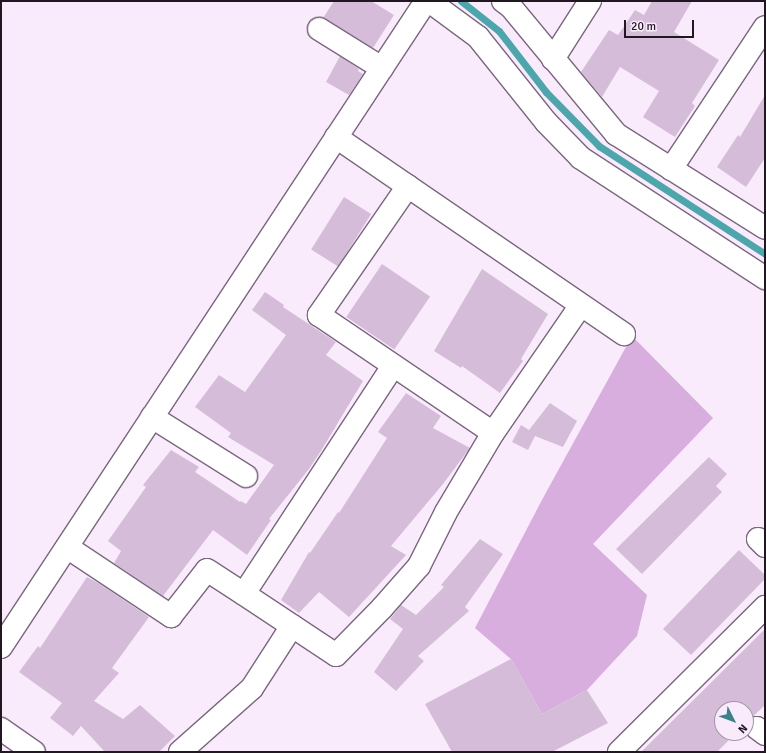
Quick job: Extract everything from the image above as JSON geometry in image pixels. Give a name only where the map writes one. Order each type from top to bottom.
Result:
[{"type":"street","points":[[1,647],[427,1],[478,37],[546,122],[581,158],[765,278]]},
{"type":"street","points":[[503,1],[511,7],[616,134],[765,228]]},
{"type":"street","points":[[553,59],[590,1]]},
{"type":"street","points":[[671,169],[765,27]]},
{"type":"street","points":[[319,28],[382,68]]},
{"type":"street","points":[[336,137],[624,334]]},
{"type":"street","points":[[408,186],[319,316],[493,433]]},
{"type":"street","points":[[67,547],[171,616],[207,570],[336,655],[382,608],[418,566],[446,512],[493,433],[581,305]]},
{"type":"street","points":[[244,594],[393,366]]},
{"type":"street","points":[[152,417],[246,476]]},
{"type":"street","points":[[619,752],[765,607]]},
{"type":"street","points":[[180,752],[252,688],[292,626]]},
{"type":"street","points":[[1,729],[34,752]]},
{"type":"shaded area","points":[[632,336],[713,418],[593,544],[647,595],[637,636],[587,690],[542,714],[511,659],[475,628],[543,498]]},
{"type":"building","points":[[334,1],[371,1],[394,15],[373,48],[323,18]]},
{"type":"building","points":[[652,1],[692,1],[674,32],[719,60],[692,103],[695,106],[675,137],[643,117],[659,91],[620,67],[602,97],[581,72],[609,30],[618,35],[635,10],[644,15]]},
{"type":"building","points":[[340,56],[359,69],[358,71],[363,74],[349,95],[326,82]]},
{"type":"building","points":[[765,95],[765,158],[746,187],[717,167],[738,135],[740,137]]},
{"type":"building","points":[[344,197],[371,214],[338,267],[311,250]]},
{"type":"building","points":[[382,264],[430,296],[394,349],[346,317]]},
{"type":"building","points":[[482,269],[548,314],[521,359],[523,361],[500,393],[462,366],[461,368],[434,351]]},
{"type":"building","points":[[265,292],[284,305],[283,307],[336,342],[326,355],[363,381],[309,469],[269,519],[271,520],[247,555],[213,530],[163,596],[114,563],[121,551],[108,541],[146,487],[143,485],[171,450],[199,467],[195,472],[240,502],[241,501],[246,504],[274,465],[228,437],[231,433],[195,407],[219,375],[245,392],[286,335],[252,310]]},
{"type":"building","points":[[406,393],[441,416],[433,428],[470,448],[443,484],[391,546],[406,555],[349,617],[319,592],[299,613],[281,600],[309,552],[310,553],[338,512],[339,513],[387,438],[378,432]]},
{"type":"building","points":[[550,403],[577,421],[563,447],[535,436],[528,450],[512,442],[521,425],[529,430]]},
{"type":"building","points":[[709,457],[727,474],[716,486],[722,492],[642,574],[616,549]]},
{"type":"building","points":[[480,539],[503,554],[465,607],[469,611],[418,656],[424,661],[396,691],[374,672],[403,629],[390,619],[401,605],[416,615],[444,587],[441,585]]},
{"type":"building","points":[[739,550],[765,575],[765,579],[691,655],[663,629]]},
{"type":"building","points":[[87,577],[149,617],[112,668],[119,673],[94,701],[123,719],[140,705],[175,736],[159,752],[105,752],[81,726],[73,736],[50,718],[62,703],[19,672],[38,646],[40,648]]},
{"type":"building","points":[[765,629],[765,705],[754,715],[754,701],[714,701],[714,741],[728,741],[717,752],[641,752]]},
{"type":"building","points":[[511,659],[542,714],[587,690],[608,723],[552,752],[452,752],[425,704]]},
{"type":"waterway","points":[[461,1],[499,31],[546,92],[599,146],[765,254]]}]
